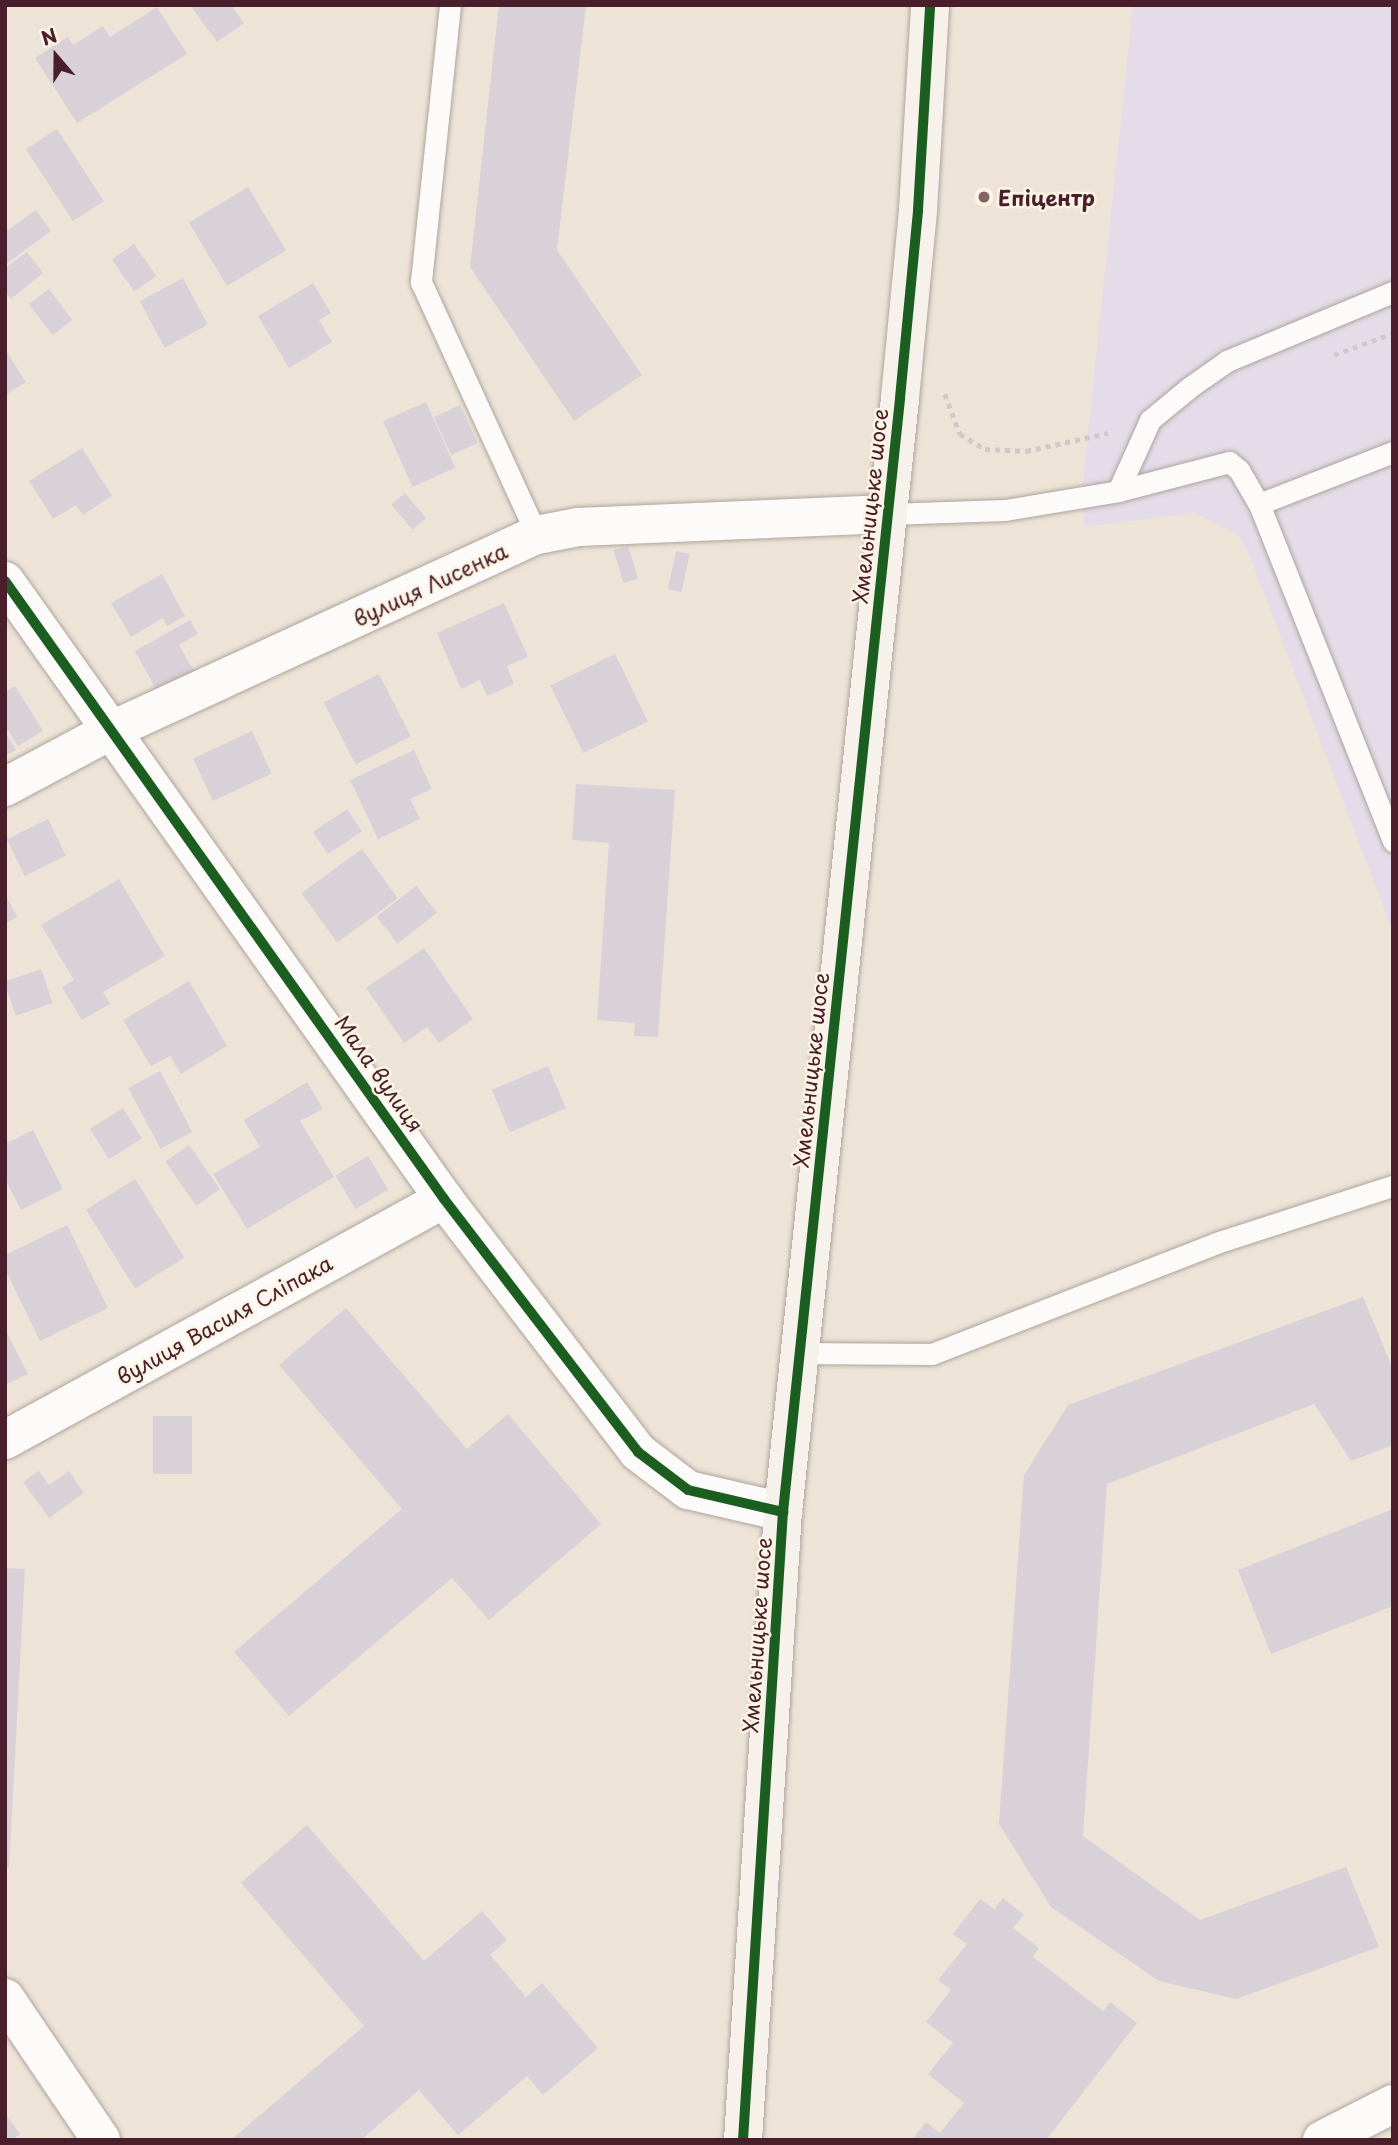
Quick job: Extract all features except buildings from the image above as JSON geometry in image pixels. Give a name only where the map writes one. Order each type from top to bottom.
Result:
[{"type":"street","name":"Хмельницьке шосе","points":[[743,2140],[783,1511],[918,210],[930,5]]},
{"type":"street","name":"вулиця Лисенка","points":[[5,787],[110,731],[537,535],[578,527],[888,514]]},
{"type":"street","name":"Мала вулиця","points":[[5,581],[444,1199],[638,1452],[688,1490],[783,1511]]},
{"type":"street","name":"вулиця Василя Сліпака","points":[[5,1440],[444,1199]]},
{"type":"street","points":[[5,1998],[101,2140]]},
{"type":"street","points":[[1322,2140],[1393,2104]]},
{"type":"lane","points":[[450,5],[421,282],[537,535]]},
{"type":"lane","points":[[1118,491],[1150,420],[1190,387],[1227,361],[1393,292]]},
{"type":"lane","points":[[1259,504],[1393,452]]},
{"type":"lane","points":[[888,514],[1004,510],[1118,491],[1229,462],[1239,470],[1259,504],[1393,842]]},
{"type":"lane","points":[[801,1353],[932,1354],[1216,1243],[1393,1186]]},
{"type":"shaded area","points":[[1133,5],[1393,5],[1393,932],[1251,559],[1238,535],[1195,513],[1084,527],[1083,479]]},
{"type":"cycle path","points":[[743,2140],[783,1512],[900,398],[918,210],[930,5]]},
{"type":"cycle path","points":[[5,581],[444,1199],[638,1452],[688,1490],[783,1512]]},
{"type":"place","name":"Епіцентр","points":[[984,197]]}]
